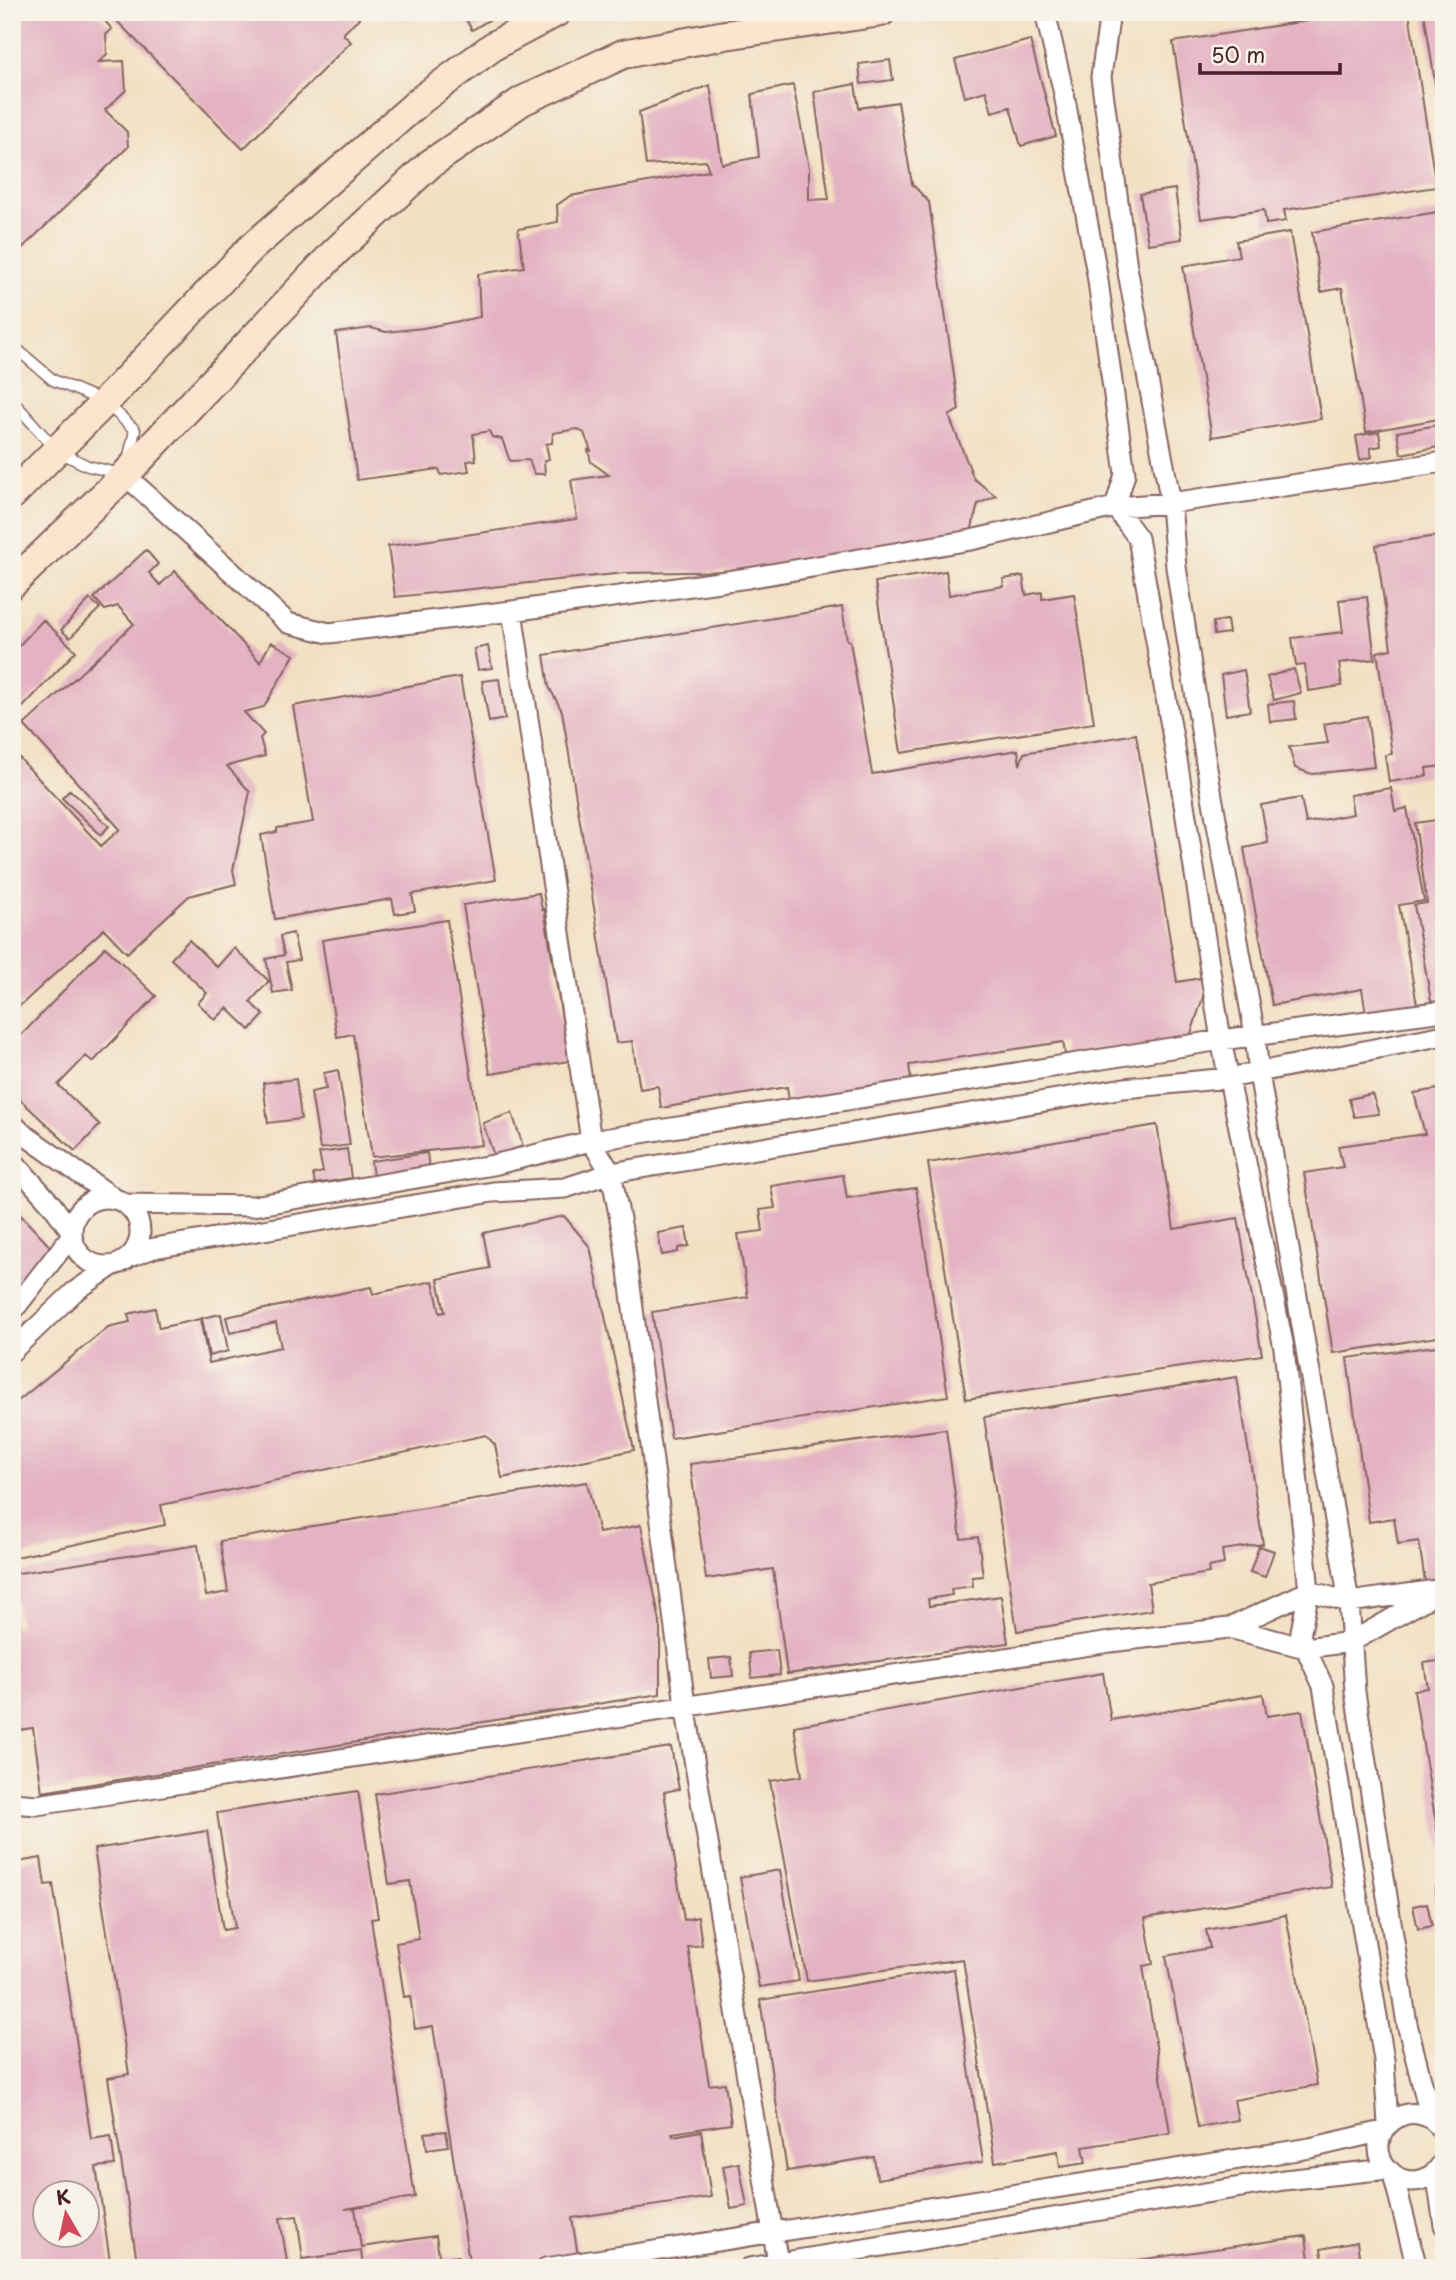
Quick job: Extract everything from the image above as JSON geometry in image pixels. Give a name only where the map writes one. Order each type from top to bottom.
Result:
[{"type":"street","points":[[12,495],[105,402],[250,249],[422,99],[495,45],[556,12]]},
{"type":"street","points":[[12,584],[125,475],[344,243],[430,164],[522,101],[623,54],[724,35],[881,12]]},
{"type":"street","points":[[1045,12],[1064,94],[1097,274],[1125,474],[1115,507]]},
{"type":"street","points":[[1110,12],[1101,77],[1127,268],[1171,503],[1176,567],[1206,763],[1255,1035],[1259,1073],[1349,1602],[1355,1692],[1407,2024],[1439,2125]]},
{"type":"street","points":[[1097,274],[1127,268]]},
{"type":"street","points":[[125,475],[288,623],[329,633],[748,578],[971,540],[1115,507],[1171,503],[1444,462]]},
{"type":"street","points":[[1115,507],[1138,538],[1178,766],[1221,1040],[1284,1348],[1309,1591],[1300,1636],[1323,1686],[1384,2060],[1386,2128],[1379,2149],[1385,2166],[1404,2180],[1416,2181],[1428,2177],[1442,2163]]},
{"type":"street","points":[[512,611],[591,1141],[611,1173],[625,1253],[685,1705],[778,2263]]},
{"type":"street","points":[[1178,766],[1206,763]]},
{"type":"street","points":[[12,1312],[71,1233],[74,1219],[86,1204],[97,1199],[253,1206],[493,1165],[591,1141],[1221,1040],[1444,1011]]},
{"type":"street","points":[[12,1352],[74,1292],[121,1262],[155,1248],[494,1192],[565,1188],[611,1173],[1124,1088],[1229,1078],[1444,1035]]},
{"type":"street","points":[[12,1123],[22,1133],[134,1212],[141,1233],[138,1245],[121,1262],[99,1266],[87,1261],[77,1251],[71,1233],[52,1205],[12,1160]]},
{"type":"street","points":[[12,1803],[37,1805],[685,1705],[1110,1642],[1229,1628],[1309,1591],[1349,1602],[1444,1589]]},
{"type":"street","points":[[1229,1628],[1305,1647],[1351,1642],[1444,1589]]},
{"type":"street","points":[[1351,1854],[1380,1850]]},
{"type":"street","points":[[546,2268],[1310,2148],[1386,2128],[1398,2117],[1413,2113],[1439,2125]]},
{"type":"street","points":[[1442,2163],[1444,2225]]},
{"type":"street","points":[[1155,2172],[1160,2200]]},
{"type":"street","points":[[749,2268],[1284,2180],[1391,2172]]},
{"type":"street","points":[[1391,2172],[1417,2268]]},
{"type":"lane","points":[[12,345],[53,380],[105,402],[135,430],[125,475],[88,467],[57,451],[12,400]]},
{"type":"building","points":[[12,12],[97,12],[112,29],[106,35],[107,54],[99,62],[124,61],[126,90],[105,110],[127,132],[128,147],[12,258]]},
{"type":"building","points":[[108,12],[365,12],[343,34],[351,42],[243,149]]},
{"type":"building","points":[[502,12],[472,30],[463,14]]},
{"type":"building","points":[[1362,12],[1409,12],[1436,187],[1284,210],[1286,221],[1266,224],[1264,210],[1201,219],[1173,42]]},
{"type":"building","points":[[1424,12],[1444,12],[1442,127]]},
{"type":"building","points":[[1030,40],[1056,136],[1021,146],[1010,107],[992,112],[986,91],[965,97],[955,60]]},
{"type":"building","points":[[890,60],[893,80],[861,84],[859,64]]},
{"type":"building","points":[[855,84],[859,108],[898,102],[912,184],[929,202],[959,410],[949,416],[974,479],[996,496],[978,504],[971,532],[747,571],[625,573],[395,597],[388,546],[577,519],[571,480],[609,475],[591,462],[588,450],[591,451],[584,433],[577,429],[553,433],[552,443],[546,444],[549,459],[544,461],[545,474],[534,474],[529,460],[510,461],[502,439],[492,437],[489,431],[473,434],[476,460],[467,461],[469,471],[441,475],[439,469],[357,480],[336,333],[371,328],[386,332],[423,328],[480,317],[478,274],[524,267],[518,229],[558,222],[557,205],[570,196],[709,171],[706,161],[646,165],[639,112],[710,85],[722,164],[759,157],[752,94],[793,85],[809,168],[809,200],[829,199],[814,92]]},
{"type":"building","points":[[1175,189],[1182,239],[1148,244],[1140,194]]},
{"type":"building","points":[[1444,211],[1444,418],[1366,432],[1342,288],[1321,292],[1312,232]]},
{"type":"building","points":[[1290,232],[1321,419],[1212,437],[1183,266],[1239,256],[1236,241]]},
{"type":"building","points":[[1444,424],[1444,446],[1401,454],[1397,432]]},
{"type":"building","points":[[1379,432],[1381,446],[1370,448],[1372,457],[1360,460],[1356,436]]},
{"type":"building","points":[[1444,535],[1444,766],[1426,768],[1427,776],[1389,782],[1385,755],[1392,754],[1377,652],[1391,649],[1376,545]]},
{"type":"building","points":[[146,550],[158,564],[149,573],[160,585],[175,571],[260,662],[271,642],[294,655],[264,707],[244,712],[264,734],[260,738],[265,756],[227,766],[250,792],[233,870],[236,884],[189,896],[127,953],[104,929],[12,1013],[12,750],[101,846],[120,829],[24,725],[134,624],[118,606],[105,610],[94,598]]},
{"type":"building","points":[[946,571],[949,595],[1004,586],[1003,579],[1023,576],[1026,595],[1042,592],[1042,599],[1074,594],[1094,723],[901,753],[875,582]]},
{"type":"building","points":[[1367,597],[1375,659],[1339,663],[1342,686],[1308,691],[1305,665],[1296,666],[1292,638],[1343,632],[1339,600]]},
{"type":"building","points":[[90,599],[100,608],[70,638],[61,630]]},
{"type":"building","points":[[842,607],[872,774],[1018,750],[1020,765],[1024,753],[1136,734],[1177,982],[1201,978],[1204,994],[1187,1046],[1067,1065],[1063,1042],[909,1065],[913,1095],[791,1115],[787,1087],[661,1108],[658,1086],[640,1089],[632,1041],[616,1043],[562,711],[549,687],[544,655]]},
{"type":"building","points":[[43,620],[76,651],[21,709],[12,701],[12,653]]},
{"type":"building","points":[[1227,620],[1229,633],[1214,635],[1213,622]]},
{"type":"building","points":[[488,646],[492,668],[478,670],[474,649]]},
{"type":"building","points":[[1294,669],[1301,693],[1274,700],[1267,677]]},
{"type":"building","points":[[1244,670],[1250,711],[1226,715],[1221,675]]},
{"type":"building","points":[[460,677],[496,880],[412,894],[415,911],[395,914],[392,899],[275,919],[261,835],[277,832],[277,828],[313,822],[293,706]]},
{"type":"building","points":[[499,679],[505,719],[489,722],[482,681]]},
{"type":"building","points":[[1294,701],[1296,719],[1270,722],[1268,704]]},
{"type":"building","points":[[1367,716],[1374,767],[1312,774],[1295,768],[1289,747],[1328,743],[1324,724]]},
{"type":"building","points":[[1391,788],[1395,811],[1407,808],[1424,901],[1399,905],[1418,1010],[1367,1020],[1362,989],[1272,1005],[1244,848],[1268,843],[1261,805],[1301,798],[1306,823],[1353,814],[1350,795]]},
{"type":"building","points":[[70,790],[109,826],[101,835],[62,798]]},
{"type":"building","points":[[1444,819],[1444,1009],[1433,1012],[1414,905],[1427,903],[1415,823]]},
{"type":"building","points":[[539,893],[542,910],[544,909],[569,1061],[490,1074],[463,905]]},
{"type":"building","points":[[447,920],[482,1145],[372,1157],[353,1034],[337,1037],[322,940]]},
{"type":"building","points":[[293,933],[299,960],[286,962],[292,990],[273,993],[266,959],[284,955],[280,936]]},
{"type":"building","points":[[189,940],[217,967],[234,948],[269,981],[250,1002],[264,1015],[250,1030],[227,1008],[215,1020],[198,1003],[207,993],[171,959]]},
{"type":"building","points":[[105,947],[156,996],[93,1062],[86,1056],[58,1085],[100,1125],[75,1151],[12,1092],[12,1045]]},
{"type":"building","points":[[338,1070],[350,1145],[320,1149],[311,1092],[326,1089],[324,1073]]},
{"type":"building","points":[[296,1079],[301,1119],[268,1123],[263,1083]]},
{"type":"building","points":[[1444,1088],[1444,1336],[1333,1353],[1304,1173],[1343,1167],[1338,1146],[1425,1134],[1414,1093]]},
{"type":"building","points":[[1372,1094],[1379,1114],[1354,1117],[1349,1099]]},
{"type":"building","points":[[512,1113],[523,1146],[494,1156],[483,1123]]},
{"type":"building","points":[[1157,1125],[1174,1229],[1238,1218],[1262,1355],[966,1399],[928,1163]]},
{"type":"building","points":[[347,1149],[351,1178],[315,1184],[313,1174],[323,1172],[319,1153]]},
{"type":"building","points":[[427,1153],[429,1169],[373,1177],[371,1161]]},
{"type":"building","points":[[843,1175],[847,1198],[916,1188],[948,1396],[671,1438],[652,1312],[748,1297],[738,1234],[763,1231],[760,1210],[775,1208],[771,1186]]},
{"type":"building","points":[[12,1206],[56,1253],[12,1293]]},
{"type":"building","points":[[564,1216],[590,1247],[634,1450],[502,1478],[495,1445],[486,1435],[161,1505],[165,1525],[12,1558],[12,1406],[108,1327],[130,1322],[128,1314],[155,1308],[159,1328],[200,1319],[209,1363],[281,1347],[276,1323],[230,1333],[226,1317],[371,1287],[373,1294],[433,1281],[440,1313],[445,1312],[438,1279],[490,1268],[483,1233]]},
{"type":"building","points":[[686,1228],[689,1246],[678,1248],[678,1252],[662,1255],[658,1233]]},
{"type":"building","points":[[221,1314],[228,1351],[209,1356],[202,1318]]},
{"type":"building","points":[[1444,1345],[1444,1579],[1425,1582],[1419,1541],[1398,1544],[1394,1518],[1369,1522],[1347,1358]]},
{"type":"building","points":[[1237,1377],[1263,1544],[1222,1550],[1224,1564],[1208,1567],[1209,1573],[1148,1583],[1152,1610],[1017,1631],[984,1417]]},
{"type":"building","points":[[946,1429],[961,1539],[978,1537],[983,1576],[972,1577],[973,1586],[951,1589],[952,1595],[928,1599],[929,1606],[1001,1596],[1008,1643],[787,1674],[773,1569],[706,1579],[690,1464]]},
{"type":"building","points":[[587,1482],[599,1533],[641,1525],[660,1622],[660,1694],[42,1792],[33,1728],[12,1731],[12,1628],[20,1627],[12,1574],[198,1545],[206,1596],[228,1592],[220,1541]]},
{"type":"building","points":[[1259,1546],[1274,1551],[1265,1577],[1250,1572]]},
{"type":"building","points":[[777,1650],[780,1675],[752,1678],[749,1653]]},
{"type":"building","points":[[731,1657],[733,1676],[711,1678],[709,1659]]},
{"type":"building","points":[[1444,1660],[1444,1854],[1441,1855],[1414,1690],[1428,1688],[1424,1663]]},
{"type":"building","points":[[1103,1673],[1111,1720],[1263,1694],[1267,1716],[1302,1711],[1332,1887],[1145,1918],[1153,1964],[1143,1966],[1170,2133],[1083,2147],[1086,2163],[1060,2167],[1058,2151],[995,2162],[963,1959],[807,1981],[770,1781],[802,1776],[794,1726]]},
{"type":"building","points":[[671,1747],[679,1789],[664,1792],[684,1920],[698,1917],[702,1945],[688,1947],[709,2085],[725,2083],[731,2124],[672,2133],[673,2136],[701,2131],[711,2197],[572,2218],[578,2256],[501,2268],[470,2268],[433,2026],[415,2029],[410,1996],[404,1997],[396,1943],[419,1939],[410,1881],[389,1884],[375,1794]]},
{"type":"building","points":[[358,1791],[378,1918],[371,1919],[415,2197],[345,2209],[355,2208],[361,2247],[436,2236],[441,2268],[363,2268],[361,2251],[303,2259],[297,2216],[280,2218],[287,2262],[253,2268],[160,2268],[160,2264],[138,2268],[108,2078],[129,2074],[94,1849],[207,1831],[223,1930],[235,1928],[217,1813]]},
{"type":"building","points":[[41,1858],[45,1885],[53,1884],[91,2139],[111,2136],[115,2165],[96,2167],[98,2178],[32,2178],[32,2248],[102,2248],[102,2207],[111,2268],[12,2268],[12,1863]]},
{"type":"building","points":[[780,1870],[799,1981],[759,1987],[740,1877]]},
{"type":"building","points":[[1444,1886],[1444,1935],[1442,1935],[1435,1887]]},
{"type":"building","points":[[1427,1903],[1432,1926],[1418,1929],[1413,1906]]},
{"type":"building","points":[[1286,1915],[1317,2085],[1234,2100],[1238,2120],[1198,2127],[1166,1956],[1210,1948],[1206,1930]]},
{"type":"building","points":[[954,1969],[983,2162],[877,2179],[874,2157],[787,2171],[760,2000]]},
{"type":"building","points":[[446,2131],[448,2146],[427,2149],[425,2133]]},
{"type":"building","points":[[739,2163],[747,2206],[731,2209],[723,2166]]},
{"type":"building","points":[[1306,2236],[1310,2268],[1096,2268],[1096,2266]]},
{"type":"building","points":[[1357,2242],[1361,2268],[1324,2268],[1321,2249]]},
{"type":"building","points":[[459,2256],[461,2268],[443,2268],[442,2258]]},
{"type":"building","points":[[997,2262],[997,2268],[968,2268],[968,2266]]}]
